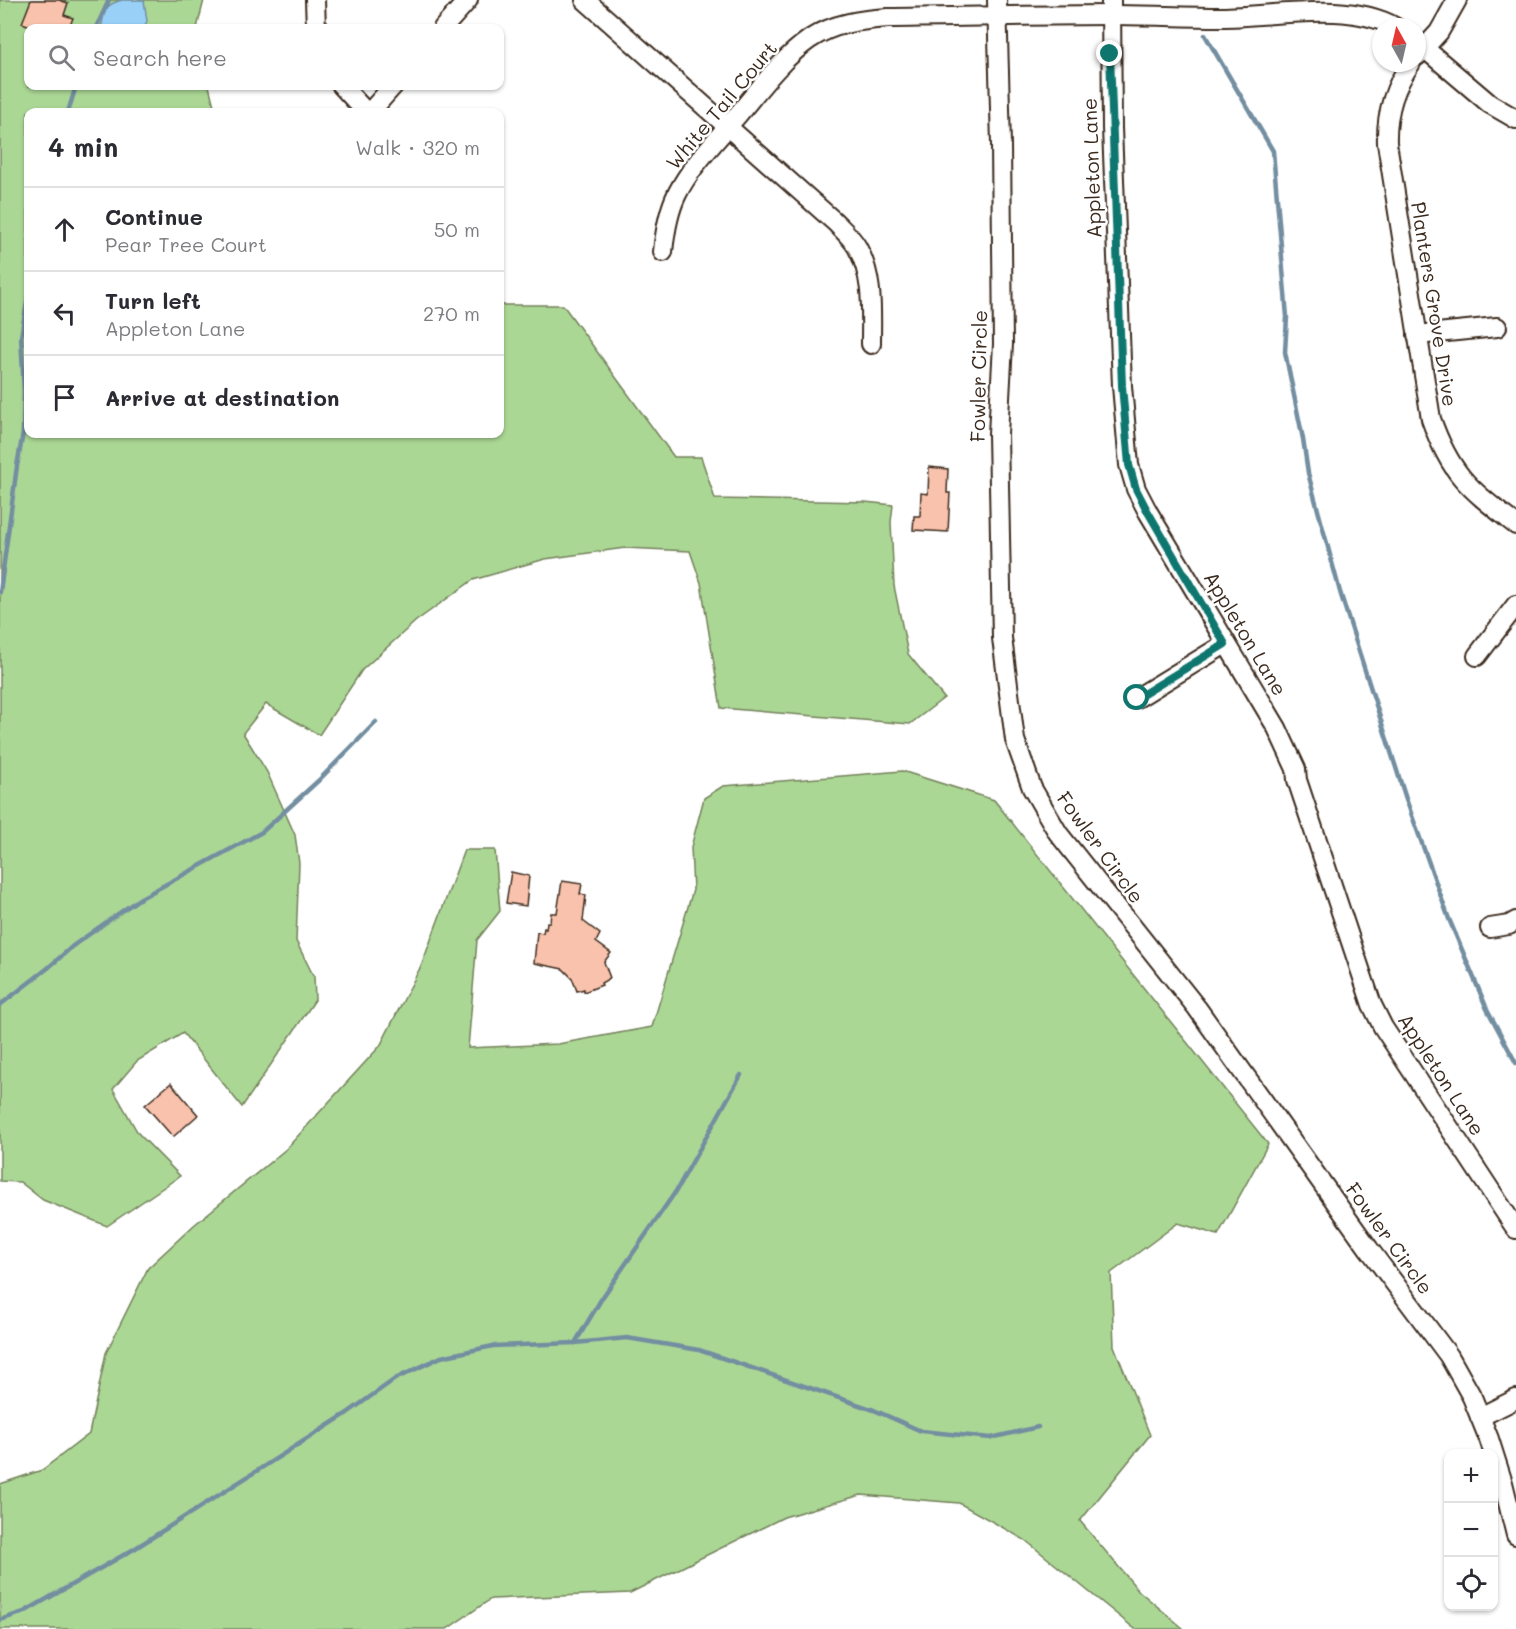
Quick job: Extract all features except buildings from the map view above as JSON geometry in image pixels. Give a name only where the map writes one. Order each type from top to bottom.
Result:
[{"type":"street","points":[[315,0],[316,24]]},
{"type":"street","points":[[447,24],[468,0]]},
{"type":"street","points":[[585,0],[836,222],[856,245],[868,272],[871,297],[871,344]]},
{"type":"street","points":[[1426,42],[1439,32],[1457,0]]},
{"type":"street","name":"White Tail Court","points":[[663,252],[668,220],[676,195],[691,172],[790,56],[812,39],[835,27],[861,20],[997,8],[1112,7],[1218,17],[1344,13],[1376,18]]},
{"type":"street","name":"Appleton Lane","points":[[1112,7],[1110,54],[1121,364],[1129,465],[1136,489],[1225,644],[1266,708],[1296,769],[1297,780],[1372,1005],[1383,1027],[1516,1229]]},
{"type":"street","name":"Fowler Circle","points":[[997,8],[1003,344],[998,434],[1002,638],[1015,740],[1023,765],[1032,788],[1058,833],[1197,1008],[1355,1230],[1449,1356],[1472,1397],[1480,1417],[1503,1483],[1516,1535]]},
{"type":"street","points":[[1426,54],[1490,104],[1516,119]]},
{"type":"street","name":"Planters Grove Drive","points":[[1406,72],[1395,93],[1386,126],[1431,419],[1441,447],[1455,472],[1473,492],[1516,525]]},
{"type":"street","points":[[346,90],[364,108]]},
{"type":"street","points":[[372,108],[389,90]]},
{"type":"street","points":[[1417,336],[1497,327]]},
{"type":"street","points":[[1477,656],[1516,605]]},
{"type":"street","points":[[1137,698],[1225,644]]},
{"type":"street","points":[[1490,928],[1499,928],[1516,921]]},
{"type":"street","points":[[1480,1417],[1516,1399]]},
{"type":"green space","points":[[0,0],[204,0],[198,24],[24,24],[24,90],[210,90],[216,108],[24,108],[24,438],[504,438],[504,305],[563,305],[674,457],[701,457],[715,499],[865,502],[893,505],[891,522],[894,586],[908,654],[944,698],[910,724],[721,708],[701,583],[690,551],[625,548],[545,559],[473,580],[416,621],[362,670],[319,735],[266,704],[243,733],[267,772],[295,835],[299,863],[296,941],[314,977],[315,1000],[242,1107],[183,1033],[137,1061],[113,1089],[138,1133],[180,1176],[107,1226],[43,1200],[20,1182],[0,1181]]},
{"type":"green space","points":[[902,771],[994,800],[1268,1144],[1218,1235],[1178,1223],[1111,1273],[1114,1346],[1150,1435],[1080,1521],[1139,1591],[1184,1629],[1135,1629],[1025,1540],[959,1503],[861,1495],[784,1517],[630,1593],[491,1599],[447,1629],[0,1629],[0,1484],[42,1470],[89,1434],[106,1353],[148,1268],[194,1225],[286,1149],[380,1046],[422,964],[464,850],[495,850],[500,911],[477,940],[468,1048],[558,1044],[652,1027],[693,890],[691,847],[704,798],[723,786]]},
{"type":"water","points":[[144,0],[146,24],[102,24],[104,13],[111,4]]},
{"type":"waterway","points":[[98,24],[109,0]]},
{"type":"waterway","points":[[1205,35],[1273,151],[1287,317],[1285,352],[1308,473],[1340,592],[1406,799],[1449,919],[1487,1009],[1516,1063]]},
{"type":"waterway","points":[[69,108],[75,90]]},
{"type":"waterway","points":[[24,320],[21,337],[24,391]]},
{"type":"waterway","points":[[0,592],[23,433],[24,391]]},
{"type":"waterway","points":[[0,1005],[74,945],[139,899],[262,832],[319,780],[376,722]]},
{"type":"waterway","points":[[575,1343],[602,1298],[676,1191],[741,1075]]},
{"type":"waterway","points":[[0,1620],[24,1612],[134,1549],[346,1414],[395,1379],[441,1357],[493,1346],[575,1343],[627,1338],[699,1350],[874,1410],[921,1431],[991,1438],[1038,1427]]},
{"type":"route","points":[[1110,54],[1122,386],[1129,465],[1136,489],[1148,512],[1225,644],[1137,698]]}]
